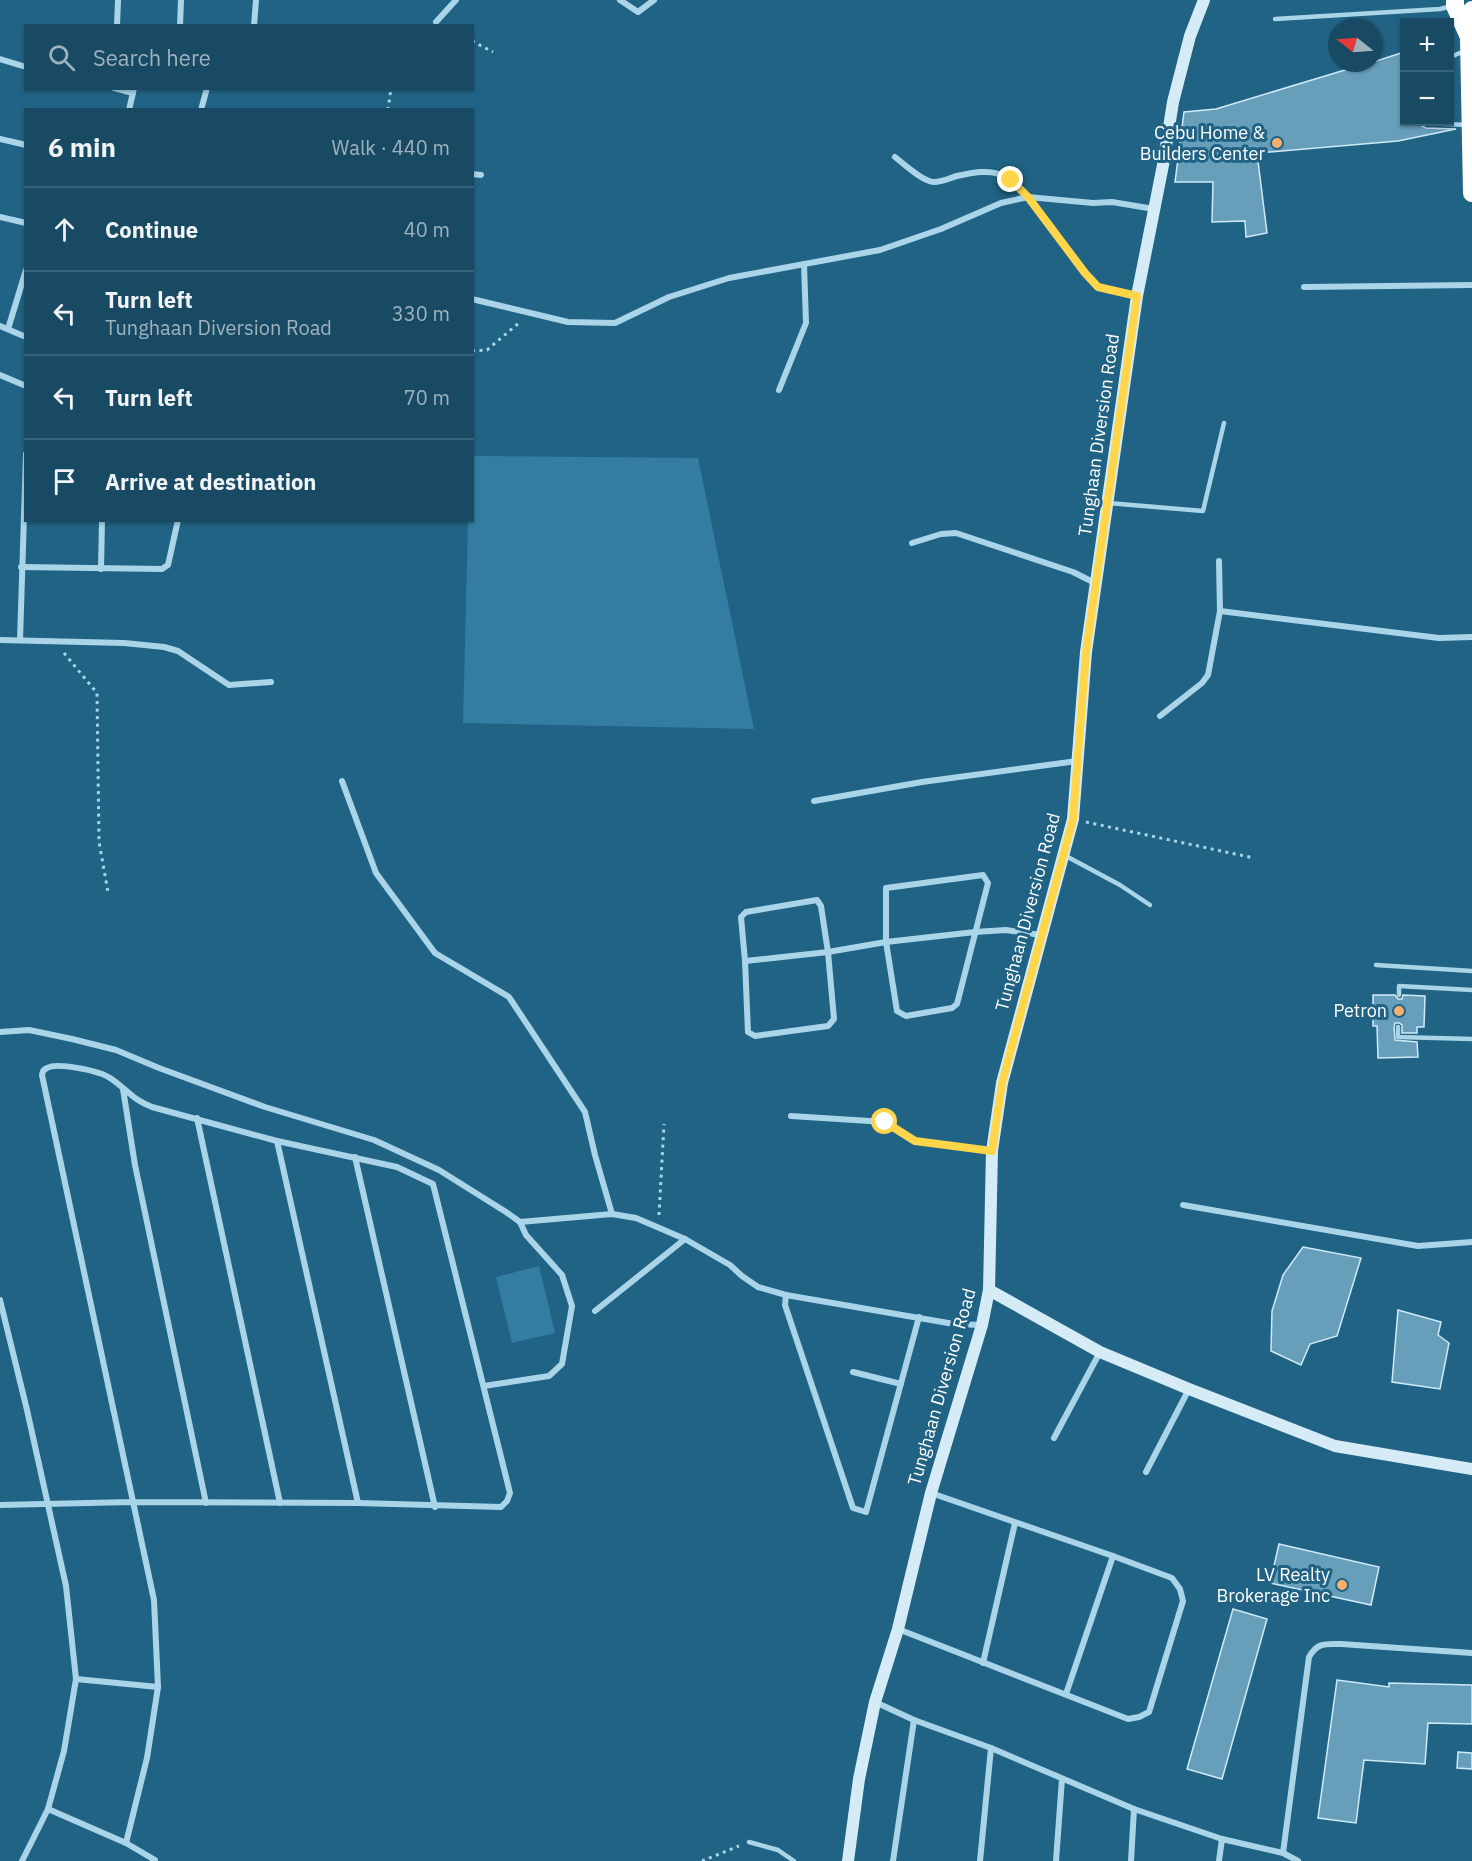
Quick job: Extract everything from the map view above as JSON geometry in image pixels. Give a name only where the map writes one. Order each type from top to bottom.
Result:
[{"type":"highway","points":[[1461,5],[1470,43],[1472,193]]},
{"type":"street","points":[[117,24],[118,0]]},
{"type":"street","points":[[180,24],[182,0]]},
{"type":"street","points":[[254,24],[256,0]]},
{"type":"street","points":[[436,22],[456,0]]},
{"type":"street","points":[[620,0],[638,12],[654,0]]},
{"type":"street","name":"Tunghaan Diversion Road","points":[[848,1861],[859,1779],[875,1702],[898,1629],[931,1493],[982,1325],[989,1290],[992,1151],[1002,1083],[1073,819],[1086,652],[1137,296],[1173,102],[1190,36],[1204,0]]},
{"type":"street","points":[[0,59],[24,67]]},
{"type":"street","points":[[202,108],[206,90]]},
{"type":"street","points":[[130,108],[134,91]]},
{"type":"street","points":[[0,139],[24,145]]},
{"type":"street","points":[[895,157],[923,178],[933,182],[982,171],[996,173],[1011,180],[1028,197]]},
{"type":"street","points":[[474,174],[481,174]]},
{"type":"street","points":[[474,300],[568,322],[615,323],[669,297],[729,278],[880,250],[941,229],[1001,203],[1028,197],[1093,203],[1112,202],[1154,209]]},
{"type":"street","points":[[0,217],[24,223]]},
{"type":"street","points":[[779,390],[806,323],[804,264]]},
{"type":"street","points":[[8,329],[24,277]]},
{"type":"street","points":[[1304,287],[1472,285]]},
{"type":"street","points":[[0,326],[24,336]]},
{"type":"street","points":[[0,375],[24,385]]},
{"type":"street","points":[[20,640],[24,499]]},
{"type":"street","points":[[101,569],[102,522]]},
{"type":"street","points":[[21,567],[162,569],[167,567],[178,522]]},
{"type":"street","points":[[912,543],[956,532],[1073,572],[1095,584]]},
{"type":"street","points":[[1160,716],[1206,680],[1220,611],[1219,561]]},
{"type":"street","points":[[1220,611],[1439,638],[1472,637]]},
{"type":"street","points":[[0,640],[53,640],[164,646],[178,651],[229,685],[271,682]]},
{"type":"street","points":[[814,801],[922,782],[1077,761]]},
{"type":"street","points":[[342,781],[376,873],[389,891],[435,952],[508,997],[585,1112],[612,1214]]},
{"type":"street","points":[[983,875],[988,883],[957,1004],[952,1008],[906,1016],[897,1011],[886,942],[886,888],[983,875]]},
{"type":"street","points":[[817,900],[821,906],[828,952],[834,1019],[831,1025],[755,1036],[748,1032],[745,961],[740,921],[742,914],[817,900]]},
{"type":"street","points":[[745,961],[975,932],[1006,930],[1041,935]]},
{"type":"street","points":[[0,1032],[29,1030],[116,1050],[266,1107],[374,1140],[439,1170],[520,1222],[526,1235],[562,1275],[572,1306],[562,1364],[549,1376],[484,1386]]},
{"type":"street","points":[[0,1505],[132,1502],[358,1503],[435,1507],[501,1507],[507,1501],[510,1493],[433,1184],[397,1167],[277,1141],[152,1107],[137,1101],[108,1076],[73,1067],[49,1067],[44,1070],[42,1075],[132,1502],[154,1600],[158,1687],[147,1758],[126,1844]]},
{"type":"street","points":[[123,1089],[135,1165],[206,1503]]},
{"type":"street","points":[[791,1116],[885,1122],[915,1141],[992,1151]]},
{"type":"street","points":[[197,1118],[280,1503]]},
{"type":"street","points":[[277,1141],[358,1503]]},
{"type":"street","points":[[356,1157],[435,1507]]},
{"type":"street","points":[[1183,1205],[1418,1246],[1472,1242]]},
{"type":"street","points":[[520,1222],[612,1214],[636,1218],[685,1239],[730,1265],[758,1287],[786,1295],[954,1324],[982,1325]]},
{"type":"street","points":[[595,1311],[685,1239]]},
{"type":"street","points":[[989,1290],[1100,1352],[1335,1446],[1472,1469]]},
{"type":"street","points":[[786,1295],[785,1305],[853,1508],[866,1512],[919,1317]]},
{"type":"street","points":[[0,1300],[66,1586],[76,1679],[64,1750],[48,1809],[22,1861]]},
{"type":"street","points":[[1054,1438],[1100,1352]]},
{"type":"street","points":[[853,1372],[902,1384]]},
{"type":"street","points":[[1146,1472],[1189,1389]]},
{"type":"street","points":[[898,1629],[1128,1719],[1149,1712],[1183,1601],[1180,1588],[1172,1578],[931,1493]]},
{"type":"street","points":[[983,1663],[1015,1523]]},
{"type":"street","points":[[1066,1694],[1113,1556]]},
{"type":"street","points":[[1283,1853],[1308,1657],[1314,1648],[1324,1644],[1341,1644],[1472,1653]]},
{"type":"street","points":[[76,1679],[158,1687]]},
{"type":"street","points":[[875,1702],[1134,1809],[1222,1839],[1283,1853],[1298,1861]]},
{"type":"street","points":[[893,1861],[914,1720]]},
{"type":"street","points":[[980,1861],[991,1748]]},
{"type":"street","points":[[1056,1861],[1062,1779]]},
{"type":"street","points":[[48,1809],[126,1844],[155,1860]]},
{"type":"street","points":[[1131,1861],[1134,1809]]},
{"type":"street","points":[[1220,1861],[1222,1839]]},
{"type":"lane","points":[[1275,20],[1440,9],[1461,5]]},
{"type":"lane","points":[[1454,54],[1470,43]]},
{"type":"lane","points":[[1454,125],[1471,126]]},
{"type":"lane","points":[[1108,503],[1203,511],[1224,423]]},
{"type":"lane","points":[[1064,855],[1120,885],[1150,905]]},
{"type":"lane","points":[[1376,965],[1472,971]]},
{"type":"lane","points":[[1399,995],[1399,986],[1472,990]]},
{"type":"lane","points":[[1398,1027],[1398,1037],[1472,1039]]},
{"type":"lane","points":[[749,1842],[778,1850],[794,1861]]},
{"type":"path","points":[[474,42],[494,52]]},
{"type":"path","points":[[388,108],[391,90]]},
{"type":"path","points":[[1028,197],[1098,287],[1137,296]]},
{"type":"path","points":[[474,351],[487,350],[531,313]]},
{"type":"path","points":[[53,640],[98,693],[99,842],[108,892]]},
{"type":"path","points":[[1073,819],[1254,858]]},
{"type":"path","points":[[658,1226],[664,1124]]},
{"type":"path","points":[[702,1861],[749,1842]]},
{"type":"shaded area","points":[[474,456],[698,458],[754,729],[463,723],[468,522],[474,522]]},
{"type":"shaded area","points":[[539,1266],[555,1333],[512,1343],[496,1277]]},
{"type":"building","name":"Cebu Home & Builders Center","points":[[1400,53],[1400,126],[1456,129],[1398,141],[1257,153],[1267,233],[1246,237],[1245,221],[1212,222],[1213,182],[1175,182],[1184,112],[1216,109],[1338,72],[1382,72],[1382,59]]},
{"type":"building","name":"Petron","points":[[1373,995],[1395,995],[1398,999],[1402,999],[1403,995],[1425,996],[1424,1027],[1417,1027],[1417,1033],[1402,1033],[1402,1025],[1395,1023],[1394,1027],[1395,1040],[1417,1042],[1418,1057],[1378,1058],[1377,1026],[1373,1026]]},
{"type":"building","points":[[1303,1247],[1361,1258],[1337,1336],[1310,1344],[1301,1365],[1271,1351],[1272,1311],[1283,1275]]},
{"type":"building","points":[[1398,1310],[1441,1322],[1438,1335],[1449,1343],[1440,1389],[1392,1382]]},
{"type":"building","points":[[1279,1544],[1379,1567],[1371,1605],[1270,1583]]},
{"type":"building","points":[[1233,1609],[1267,1619],[1222,1779],[1187,1769]]},
{"type":"building","points":[[1337,1680],[1389,1687],[1389,1683],[1472,1685],[1472,1724],[1428,1723],[1425,1764],[1364,1760],[1356,1823],[1318,1818]]},
{"type":"building","points":[[1458,1752],[1472,1753],[1472,1769],[1457,1768]]},
{"type":"place","name":"Cebu Home & Builders Center","points":[[1277,143]]},
{"type":"place","name":"Petron","points":[[1399,1011]]},
{"type":"place","name":"LV Realty Brokerage Inc","points":[[1342,1585]]},
{"type":"route","points":[[885,1122],[915,1141],[992,1151],[1002,1083],[1073,819],[1086,652],[1137,296],[1098,287],[1028,197],[1011,180]]}]
